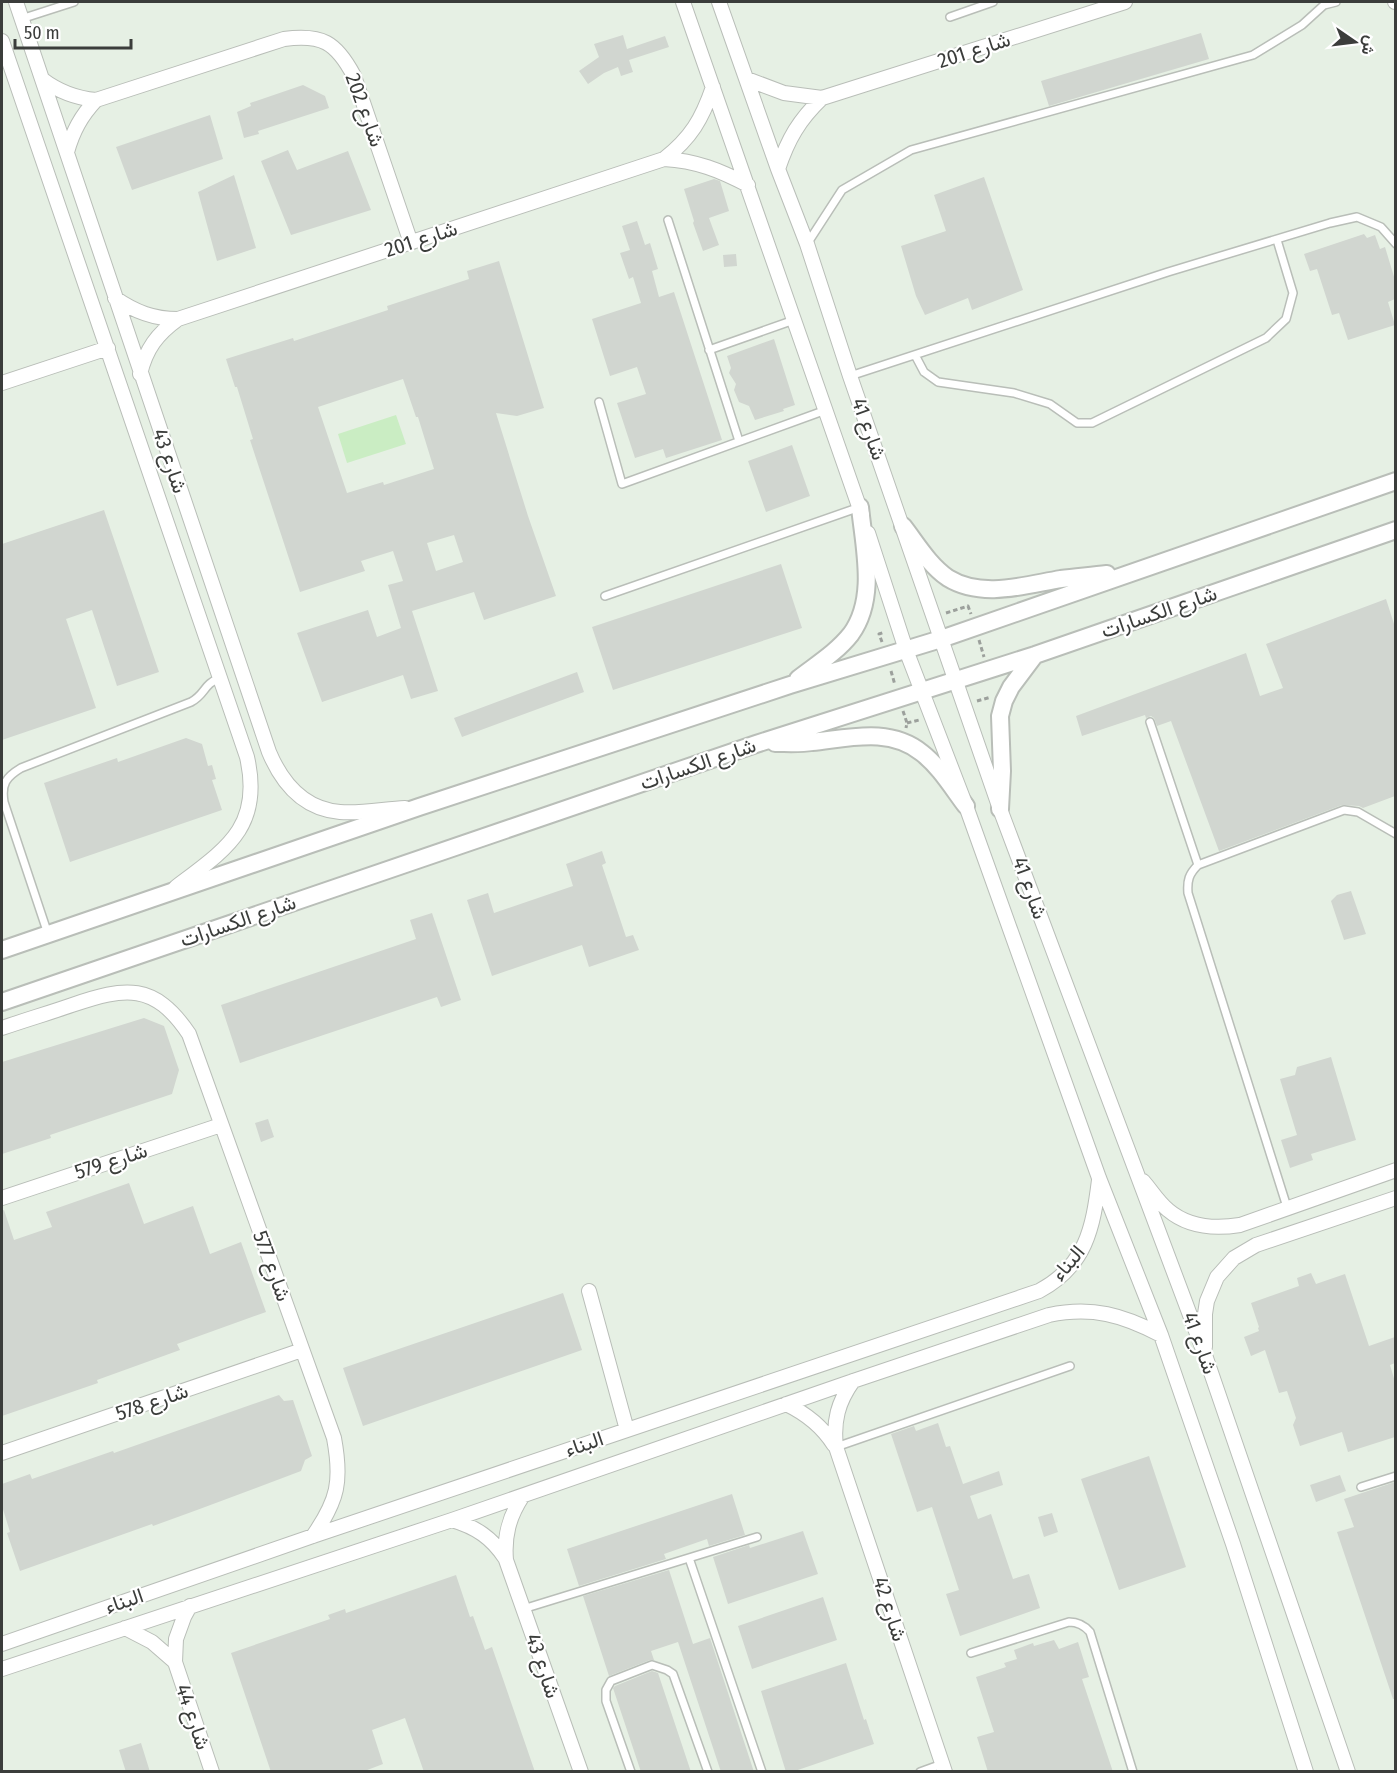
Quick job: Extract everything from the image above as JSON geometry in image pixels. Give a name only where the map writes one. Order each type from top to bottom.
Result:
[{"type":"street","name":"شارع 43","points":[[16,2],[140,374],[276,770],[288,786],[303,799],[321,808],[340,812],[419,807]]},
{"type":"street","name":"شارع 41","points":[[683,2],[860,507],[906,650],[966,806],[1100,1178],[1161,1335],[1233,1544],[1306,1772]]},
{"type":"street","name":"شارع 41","points":[[719,2],[807,244],[850,376],[1000,809],[1204,1355],[1348,1772]]},
{"type":"street","name":"شارع 201","points":[[747,79],[784,93],[822,98],[1125,2]]},
{"type":"street","name":"شارع 202","points":[[42,79],[67,95],[96,100],[284,39],[306,36],[327,42],[344,56],[354,76],[411,243]]},
{"type":"street","name":"شارع 43","points":[[2,41],[247,757],[251,775],[252,793],[248,811],[231,843],[167,894]]},
{"type":"street","name":"شارع 201","points":[[115,298],[138,312],[165,319],[178,319],[664,159],[681,146],[695,128],[713,87]]},
{"type":"street","name":"شارع 201","points":[[778,169],[795,129],[822,98]]},
{"type":"street","points":[[67,153],[77,124],[96,100]]},
{"type":"street","name":"شارع 201","points":[[664,159],[686,160],[706,165],[748,185]]},
{"type":"street","name":"شارع 201","points":[[140,374],[143,361],[157,336],[178,319]]},
{"type":"street","points":[[2,383],[108,348]]},
{"type":"street","points":[[2,950],[419,807],[790,685],[941,639],[1395,481]]},
{"type":"street","points":[[790,685],[837,648],[851,633],[860,617],[866,596],[860,507]]},
{"type":"street","points":[[903,526],[931,563],[949,578],[971,587],[994,590],[1138,570]]},
{"type":"street","name":"شارع الكسارات","points":[[2,1002],[756,744],[1035,655],[1395,530]]},
{"type":"street","points":[[1000,809],[1002,771],[1000,716],[1004,700],[1011,687],[1035,655]]},
{"type":"street","points":[[756,744],[809,742],[877,735],[894,738],[923,753],[966,806]]},
{"type":"street","name":"شارع 577","points":[[2,1028],[105,994],[125,991],[145,995],[163,1004],[177,1017],[189,1034],[334,1438],[339,1464],[337,1490],[328,1514],[313,1536]]},
{"type":"street","name":"شارع 579","points":[[2,1198],[221,1125]]},
{"type":"street","points":[[1136,1173],[1167,1210],[1184,1220],[1202,1226],[1228,1227],[1240,1225],[1395,1170]]},
{"type":"street","name":"البناء","points":[[2,1644],[313,1536],[1039,1291],[1053,1283],[1073,1263],[1088,1238],[1100,1178]]},
{"type":"street","points":[[1204,1355],[1207,1301],[1217,1277],[1234,1258],[1256,1245],[1395,1198]]},
{"type":"street","points":[[589,1291],[627,1430]]},
{"type":"street","name":"البناء","points":[[2,1669],[522,1497],[1049,1315],[1091,1311],[1105,1313],[1132,1321],[1161,1335]]},
{"type":"street","name":"شارع 578","points":[[2,1453],[302,1350]]},
{"type":"street","name":"شارع 42","points":[[853,1381],[845,1392],[837,1412],[834,1433],[836,1447],[943,1768]]},
{"type":"street","name":"شارع 42","points":[[786,1404],[809,1417],[836,1447]]},
{"type":"street","name":"شارع 43","points":[[522,1497],[509,1520],[505,1546],[506,1560],[581,1772]]},
{"type":"street","name":"شارع 43","points":[[452,1520],[478,1530],[494,1543],[506,1560]]},
{"type":"street","name":"شارع 44","points":[[190,1606],[179,1628],[175,1662],[212,1772]]},
{"type":"street","name":"شارع 44","points":[[125,1628],[152,1642],[175,1662]]},
{"type":"lane","points":[[21,19],[74,2]]},
{"type":"lane","points":[[950,17],[993,2]]},
{"type":"lane","points":[[807,244],[842,189],[911,150],[1253,55],[1302,25],[1324,5],[1336,2]]},
{"type":"lane","points":[[850,376],[1168,272],[1330,222],[1357,217],[1381,227],[1395,244]]},
{"type":"lane","points":[[668,220],[739,441]]},
{"type":"lane","points":[[915,355],[924,372],[938,382],[1014,393],[1050,404],[1077,423],[1092,423],[1266,338],[1286,318],[1293,293],[1277,240]]},
{"type":"lane","points":[[709,350],[795,320]]},
{"type":"lane","points":[[599,402],[622,484],[826,410]]},
{"type":"lane","points":[[605,596],[860,507]]},
{"type":"lane","points":[[48,934],[4,802],[2,791],[6,781],[21,768],[191,702],[201,695],[209,683],[220,678]]},
{"type":"lane","points":[[1150,722],[1198,865]]},
{"type":"lane","points":[[1287,1207],[1188,893],[1190,873],[1198,865],[1344,810],[1358,812],[1395,834]]},
{"type":"lane","points":[[836,1447],[1070,1366]]},
{"type":"lane","points":[[1361,1487],[1395,1476]]},
{"type":"lane","points":[[523,1609],[757,1537]]},
{"type":"lane","points":[[689,1558],[762,1772]]},
{"type":"lane","points":[[971,1653],[1069,1622],[1075,1622],[1087,1628],[1133,1772]]},
{"type":"lane","points":[[632,1772],[606,1701],[606,1690],[611,1681],[652,1665],[673,1674],[708,1772]]},
{"type":"lane","points":[[920,1772],[943,1768]]},
{"type":"shaded area","points":[[2,2],[1395,2],[1395,1771],[2,1771]]},
{"type":"green space","points":[[396,415],[406,444],[347,463],[338,434]]},
{"type":"building","points":[[1201,33],[1209,59],[1049,106],[1041,81]]},
{"type":"building","points":[[623,35],[627,49],[665,36],[669,47],[629,60],[633,72],[621,76],[618,67],[588,84],[579,71],[599,57],[594,44]]},
{"type":"building","points":[[303,85],[325,96],[329,108],[258,131],[259,134],[244,138],[237,112],[251,106],[250,103]]},
{"type":"building","points":[[210,115],[223,159],[132,190],[116,147]]},
{"type":"building","points":[[288,150],[297,170],[348,151],[371,210],[291,235],[261,161]]},
{"type":"building","points":[[234,175],[256,248],[217,261],[198,192]]},
{"type":"building","points":[[984,177],[1023,290],[972,310],[968,298],[925,315],[916,296],[901,246],[946,231],[934,195]]},
{"type":"building","points":[[714,179],[720,181],[729,211],[709,218],[719,245],[703,251],[684,189]]},
{"type":"building","points":[[637,221],[645,245],[650,243],[658,269],[652,271],[659,297],[674,292],[722,440],[666,458],[663,449],[635,458],[617,403],[646,394],[637,367],[610,376],[592,319],[641,303],[633,277],[629,279],[620,253],[630,250],[622,226]]},
{"type":"building","points":[[1364,234],[1367,238],[1375,235],[1380,249],[1385,247],[1395,280],[1395,299],[1388,302],[1395,325],[1348,340],[1339,313],[1332,315],[1317,269],[1310,271],[1304,254]]},
{"type":"building","points":[[736,254],[737,266],[724,267],[723,255]]},
{"type":"building","points":[[499,261],[544,408],[517,416],[496,413],[556,596],[484,620],[474,592],[412,611],[438,691],[411,699],[403,675],[322,702],[297,633],[368,610],[377,637],[401,628],[388,585],[403,581],[393,551],[361,561],[365,571],[300,592],[250,440],[253,439],[237,387],[235,387],[226,359],[293,338],[294,341],[388,310],[387,306],[469,279],[467,271]],"holes":[[[403,379],[416,417],[418,417],[434,469],[384,485],[383,482],[347,493],[318,407]],[[454,535],[463,562],[436,571],[427,543]]]},
{"type":"building","points":[[774,339],[795,405],[755,420],[749,406],[739,402],[734,390],[736,384],[729,373],[731,368],[727,356]]},
{"type":"building","points":[[792,445],[810,496],[766,512],[748,461]]},
{"type":"building","points":[[104,510],[159,672],[117,686],[92,610],[66,619],[96,708],[2,740],[2,544]]},
{"type":"building","points":[[781,564],[802,628],[613,690],[592,627]]},
{"type":"building","points":[[1386,599],[1395,627],[1395,796],[1363,808],[1342,805],[1219,851],[1171,721],[1157,726],[1154,718],[1151,716],[1146,718],[1145,715],[1082,736],[1076,716],[1246,653],[1260,696],[1283,688],[1266,644]]},
{"type":"building","points":[[577,672],[584,692],[462,737],[454,718]]},
{"type":"building","points":[[186,738],[202,744],[208,766],[212,765],[216,779],[212,780],[222,810],[70,862],[44,783],[117,758],[118,762]]},
{"type":"building","points":[[602,851],[606,863],[602,865],[626,937],[633,935],[639,950],[589,967],[582,945],[492,976],[467,900],[488,893],[494,913],[573,886],[566,864]]},
{"type":"building","points":[[1351,891],[1366,934],[1344,940],[1331,901],[1337,895]]},
{"type":"building","points":[[432,913],[461,1000],[441,1007],[437,997],[240,1063],[221,1005],[416,939],[410,920]]},
{"type":"building","points":[[144,1018],[164,1026],[179,1070],[172,1094],[50,1135],[51,1138],[2,1154],[2,1062]]},
{"type":"building","points":[[1331,1057],[1356,1140],[1311,1154],[1313,1160],[1290,1168],[1281,1140],[1297,1135],[1280,1079],[1295,1075],[1297,1067]]},
{"type":"building","points":[[268,1119],[274,1137],[261,1142],[255,1123]]},
{"type":"building","points":[[129,1183],[144,1224],[193,1206],[210,1254],[241,1242],[266,1312],[177,1344],[180,1350],[97,1380],[98,1383],[2,1416],[2,1211],[4,1210],[14,1240],[52,1227],[46,1212]]},
{"type":"building","points":[[1311,1273],[1316,1284],[1345,1274],[1369,1346],[1395,1337],[1395,1363],[1390,1365],[1395,1382],[1395,1437],[1348,1452],[1342,1432],[1300,1446],[1293,1425],[1296,1418],[1287,1391],[1279,1393],[1265,1350],[1251,1356],[1244,1337],[1259,1331],[1259,1327],[1251,1303],[1299,1286],[1297,1278]]},
{"type":"building","points":[[563,1293],[582,1350],[363,1426],[343,1368]]},
{"type":"building","points":[[279,1395],[284,1401],[293,1400],[312,1456],[305,1460],[301,1471],[153,1526],[152,1524],[20,1571],[7,1533],[10,1532],[2,1506],[2,1484],[30,1474],[32,1479],[113,1451],[114,1453]]},
{"type":"building","points":[[938,1423],[946,1447],[950,1446],[963,1484],[999,1471],[1003,1485],[970,1496],[978,1519],[991,1514],[1013,1579],[1029,1574],[1040,1608],[960,1636],[946,1594],[959,1590],[932,1507],[917,1512],[891,1434],[914,1426],[916,1431]]},
{"type":"building","points":[[1149,1456],[1186,1567],[1119,1590],[1081,1479]]},
{"type":"building","points":[[1340,1475],[1346,1491],[1316,1502],[1310,1485]]},
{"type":"building","points":[[1395,1482],[1395,1699],[1393,1699],[1337,1532],[1354,1527],[1344,1499]]},
{"type":"building","points":[[732,1494],[745,1535],[709,1546],[707,1539],[664,1554],[666,1559],[579,1586],[567,1549]]},
{"type":"building","points":[[1052,1513],[1058,1532],[1044,1537],[1038,1517]]},
{"type":"building","points":[[803,1531],[818,1574],[728,1604],[713,1557]]},
{"type":"building","points":[[669,1570],[693,1644],[710,1638],[754,1772],[721,1772],[678,1642],[651,1651],[654,1660],[609,1676],[583,1596]]},
{"type":"building","points":[[456,1575],[470,1617],[473,1616],[485,1650],[492,1647],[535,1772],[424,1772],[405,1718],[372,1730],[383,1764],[362,1772],[271,1772],[231,1653],[330,1619],[328,1615],[345,1609],[346,1613]]},
{"type":"building","points":[[823,1597],[837,1640],[752,1669],[738,1626]]},
{"type":"building","points":[[1054,1640],[1059,1649],[1078,1642],[1089,1677],[1082,1679],[1113,1772],[988,1772],[977,1737],[994,1732],[976,1677],[1006,1667],[1004,1663],[1017,1659],[1014,1650],[1033,1643],[1034,1646]]},
{"type":"building","points":[[846,1663],[874,1744],[792,1772],[786,1772],[761,1691]]},
{"type":"building","points":[[652,1671],[658,1673],[691,1772],[641,1772],[613,1688]]},
{"type":"building","points":[[141,1743],[150,1772],[126,1772],[119,1750]]}]
